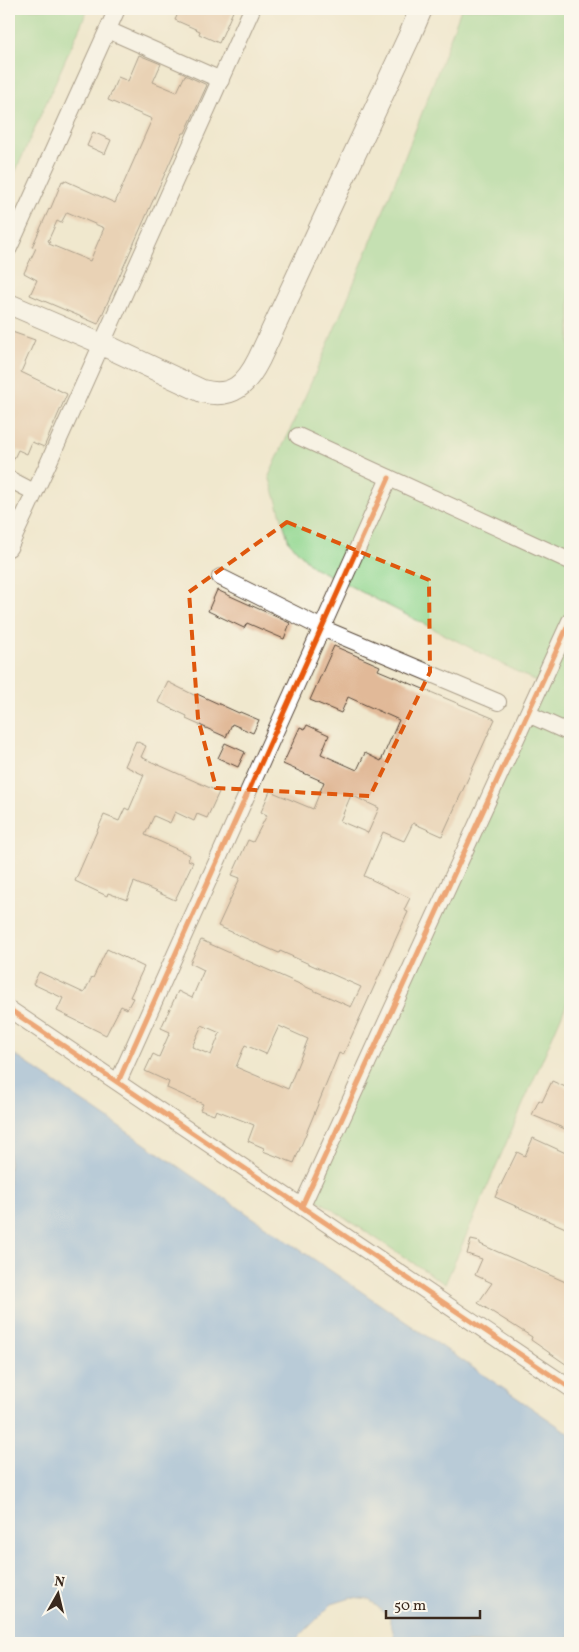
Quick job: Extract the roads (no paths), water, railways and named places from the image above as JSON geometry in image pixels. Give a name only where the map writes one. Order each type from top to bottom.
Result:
[{"type":"highway","points":[[102,344],[202,391],[214,394],[228,393],[241,385],[252,374],[421,9]]},
{"type":"main road","points":[[9,304],[102,344]]},
{"type":"street","points":[[9,248],[117,9]]},
{"type":"street","points":[[9,548],[252,9]]},
{"type":"street","points":[[108,30],[221,80]]},
{"type":"street","points":[[298,436],[570,561]]},
{"type":"street","points":[[118,1082],[389,478]]},
{"type":"street","points":[[9,479],[34,492]]},
{"type":"street","points":[[220,577],[322,628],[498,702]]},
{"type":"street","points":[[302,1206],[570,621]]},
{"type":"street","points":[[528,714],[570,733]]},
{"type":"street","points":[[9,1008],[570,1388]]},
{"type":"water","points":[[9,1051],[570,1434],[570,1643],[396,1643],[389,1616],[369,1600],[351,1598],[332,1604],[293,1643],[9,1643]]}]
